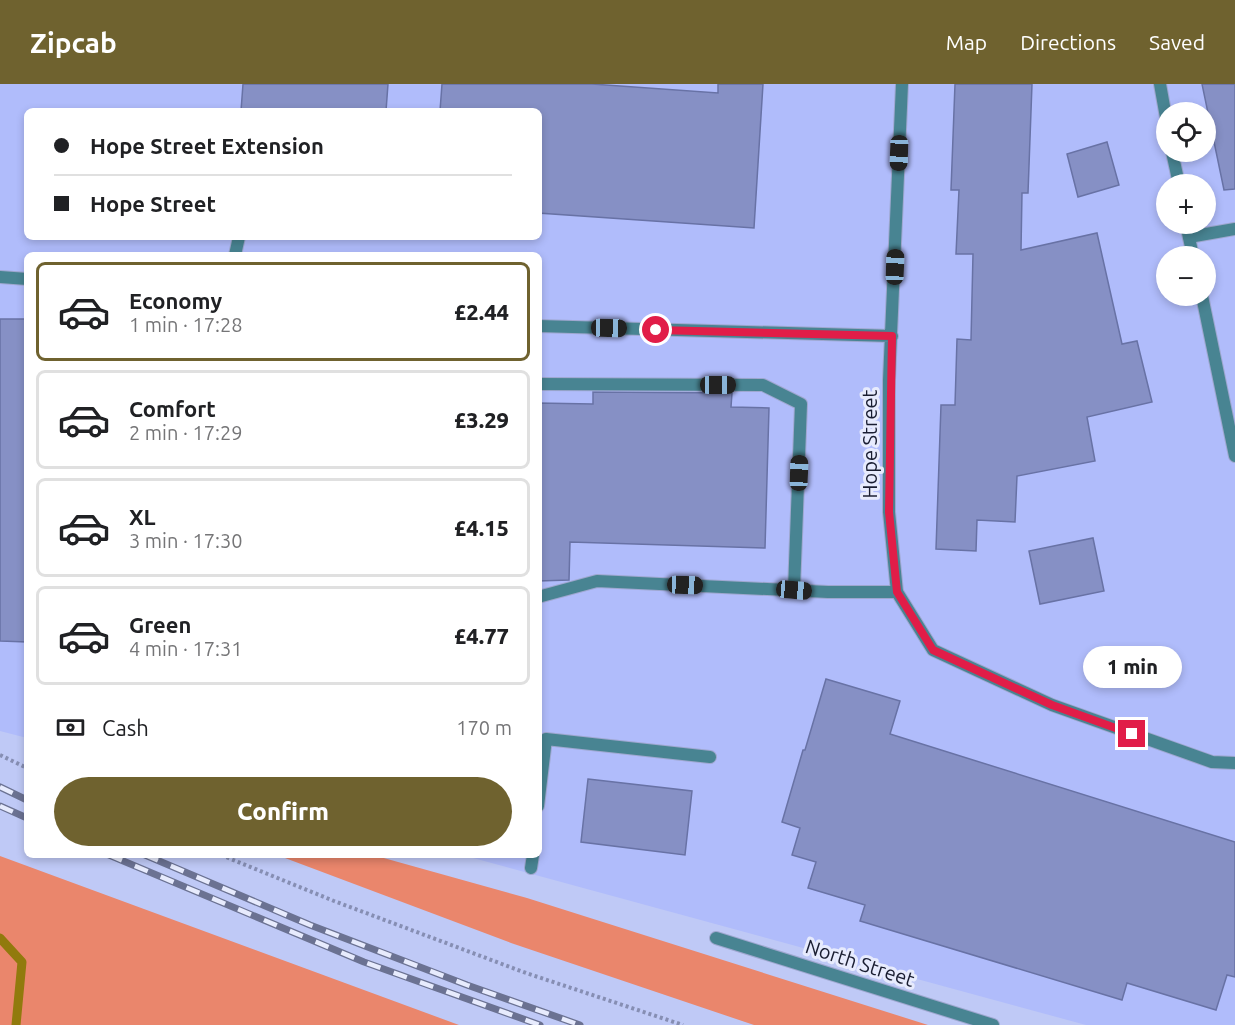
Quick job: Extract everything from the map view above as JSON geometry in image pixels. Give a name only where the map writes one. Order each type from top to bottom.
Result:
[{"type":"street","name":"Hope Street","points":[[902,84],[892,336],[889,512],[897,592],[933,650],[1052,705],[1212,762],[1235,763]]},
{"type":"street","points":[[1160,84],[1163,102]]},
{"type":"street","points":[[1189,237],[1235,229]]},
{"type":"street","points":[[1188,234],[1191,246]]},
{"type":"street","points":[[0,277],[24,279]]},
{"type":"street","points":[[1204,306],[1235,456]]},
{"type":"street","points":[[542,326],[892,336]]},
{"type":"street","points":[[542,384],[763,385],[801,404],[794,590]]},
{"type":"street","points":[[542,596],[597,581],[828,592],[897,592]]},
{"type":"street","points":[[542,772],[546,739],[710,757]]},
{"type":"street","points":[[531,868],[533,858]]},
{"type":"street","name":"North Street","points":[[716,938],[993,1025]]},
{"type":"path","points":[[0,755],[24,767]]},
{"type":"path","points":[[228,858],[334,901],[515,969],[683,1025]]},
{"type":"shaded area","points":[[0,84],[1235,84],[1235,1025],[1086,1025],[473,858],[542,858],[542,252],[24,252],[24,737],[0,731]]},
{"type":"shaded area","points":[[0,856],[459,1025],[0,1025]]},
{"type":"shaded area","points":[[285,858],[384,858],[527,898],[928,1025],[754,1025],[511,943]]},
{"type":"building","points":[[243,84],[388,84],[386,108],[241,108]]},
{"type":"building","points":[[442,84],[592,84],[718,93],[718,84],[763,84],[754,228],[542,213],[542,108],[440,108]]},
{"type":"building","points":[[955,84],[1032,84],[1028,193],[1022,193],[1021,250],[1097,233],[1122,344],[1137,341],[1152,402],[1087,417],[1095,461],[1017,476],[1015,522],[977,520],[976,551],[936,549],[941,405],[955,405],[957,339],[971,340],[973,254],[956,254],[959,190],[951,190]]},
{"type":"building","points":[[1202,84],[1235,84],[1235,189],[1224,190],[1216,151],[1216,102],[1206,102]]},
{"type":"building","points":[[1107,142],[1119,185],[1078,197],[1067,154]]},
{"type":"building","points":[[0,319],[24,319],[24,642],[0,641]]},
{"type":"building","points":[[593,392],[732,393],[731,407],[769,408],[765,548],[570,542],[569,580],[542,581],[542,403],[593,404]]},
{"type":"building","points":[[1093,538],[1104,591],[1040,604],[1029,551]]},
{"type":"building","points":[[826,679],[900,701],[890,734],[1235,842],[1235,977],[1227,975],[1216,1010],[1127,983],[1122,1000],[860,921],[865,905],[808,888],[816,862],[792,855],[800,828],[782,822]]},
{"type":"building","points":[[588,779],[692,791],[685,855],[581,842]]},
{"type":"waterway","points":[[0,938],[22,962],[16,1025]]},
{"type":"railway","points":[[0,787],[24,799]]},
{"type":"railway","points":[[0,806],[24,817]]},
{"type":"railway","points":[[116,858],[364,962],[540,1025]]},
{"type":"railway","points":[[152,858],[310,925],[580,1025]]},
{"type":"route","points":[[656,330],[892,336],[889,512],[897,592],[933,650],[1052,705],[1132,734]]}]
